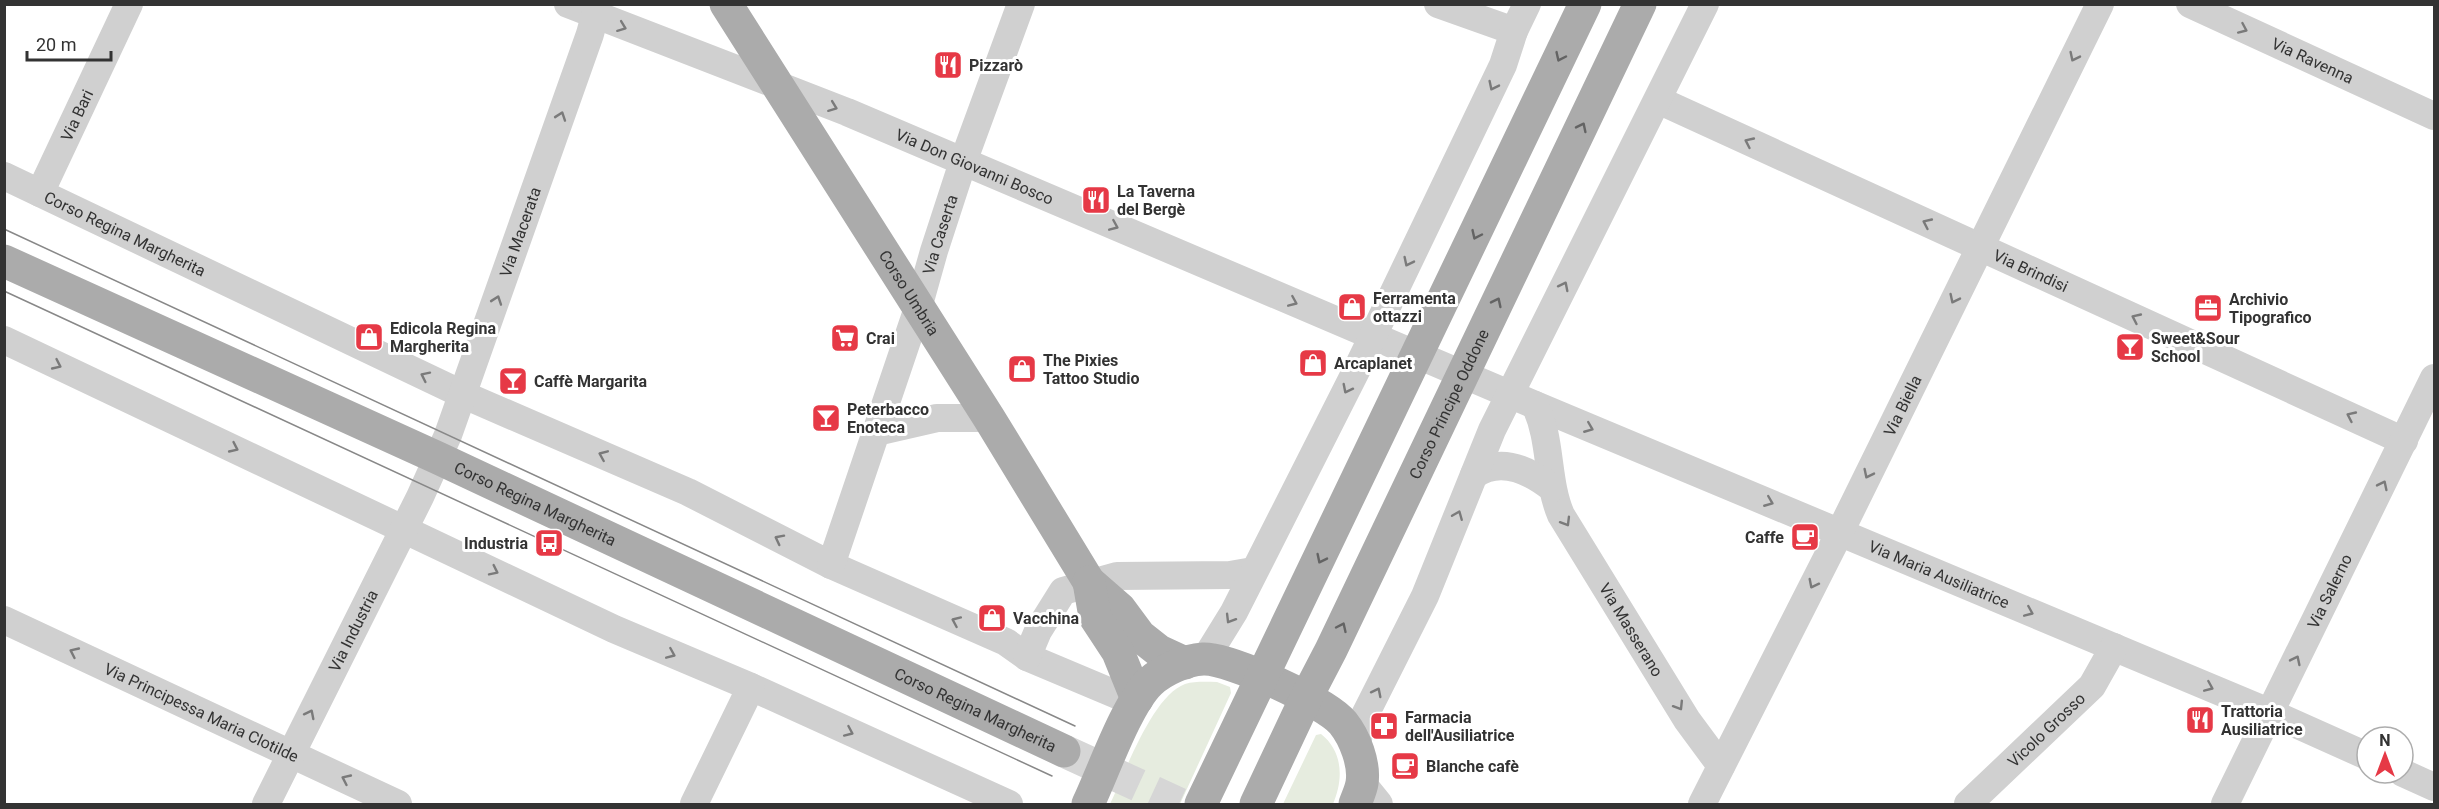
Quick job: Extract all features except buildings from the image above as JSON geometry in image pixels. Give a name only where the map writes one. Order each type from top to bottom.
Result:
[{"type":"main road","name":"Corso Umbria","points":[[726,4],[989,418],[1089,582],[1120,609],[1140,636],[1159,651],[1195,661]]},
{"type":"main road","points":[[1202,804],[1585,4]]},
{"type":"main road","name":"Corso Principe Oddone","points":[[1257,804],[1640,4]]},
{"type":"main road","name":"Corso Regina Margherita","points":[[4,261],[438,458],[1064,751]]},
{"type":"main road","name":"Corso Umbria","points":[[1089,582],[1095,617],[1118,652],[1136,700]]},
{"type":"main road","points":[[1088,804],[1136,700],[1150,682],[1165,671],[1195,661],[1231,665],[1262,677],[1330,710],[1340,720],[1356,746],[1362,765],[1365,797]]},
{"type":"street","name":"Via Bari","points":[[40,193],[129,4]]},
{"type":"street","name":"Via Don Giovanni Bosco","points":[[568,4],[596,10],[778,86],[847,112],[1522,400]]},
{"type":"street","name":"Via Caserta","points":[[831,566],[918,308],[963,162],[1021,4]]},
{"type":"street","points":[[1438,4],[1514,31]]},
{"type":"street","points":[[1195,661],[1234,612],[1373,336],[1503,65],[1514,31],[1527,4]]},
{"type":"street","points":[[1356,746],[1363,719],[1425,596],[1474,475],[1522,400],[1658,100],[1705,4]]},
{"type":"street","name":"Via Biella","points":[[1702,804],[1840,532],[2100,4]]},
{"type":"street","name":"Via Ravenna","points":[[2190,4],[2434,116]]},
{"type":"street","name":"Via Macerata","points":[[438,458],[464,395],[596,10]]},
{"type":"street","name":"Via Brindisi","points":[[1658,100],[2404,441]]},
{"type":"street","name":"Corso Regina Margherita","points":[[4,176],[464,395],[688,492],[831,566],[1005,642],[1027,657],[1136,700]]},
{"type":"street","points":[[4,340],[614,629],[751,687],[1009,804]]},
{"type":"street","name":"Via Salerno","points":[[2225,804],[2434,378]]},
{"type":"street","name":"Via Masserano","points":[[1522,400],[1544,432],[1552,488],[1561,515],[1688,720],[1721,766]]},
{"type":"street","name":"Via Maria Ausiliatrice","points":[[1522,400],[2271,712],[2355,750]]},
{"type":"street","points":[[876,432],[937,418],[989,418]]},
{"type":"street","name":"Via Industria","points":[[266,804],[438,458]]},
{"type":"street","points":[[1474,475],[1493,465],[1504,465],[1536,476],[1552,488]]},
{"type":"street","points":[[1027,657],[1038,631],[1063,591],[1117,576],[1230,575],[1253,571]]},
{"type":"street","name":"Via Principessa Maria Clotilde","points":[[4,620],[398,804]]},
{"type":"street","name":"Vicolo Grosso","points":[[1968,804],[2092,686],[2114,647]]},
{"type":"street","points":[[694,804],[751,687]]},
{"type":"street","points":[[2415,778],[2434,787]]},
{"type":"shaded area","points":[[1217,682],[1230,687],[1231,693],[1180,804],[1110,804],[1141,737],[1161,703],[1173,691],[1185,684]]},
{"type":"shaded area","points":[[1321,734],[1329,741],[1338,758],[1339,786],[1333,804],[1283,804],[1316,735]]},
{"type":"tunnel","points":[[1064,751],[1179,804]]},
{"type":"tram line","points":[[4,229],[1075,726]]},
{"type":"tram line","points":[[4,291],[1052,776]]},
{"type":"place","name":"Pizzarò","points":[[948,65]]},
{"type":"place","name":"La Taverna del Bergè","points":[[1096,200]]},
{"type":"place","name":"Ferramenta ottazzi","points":[[1352,307]]},
{"type":"place","name":"Archivio Tipografico","points":[[2208,308]]},
{"type":"place","name":"Edicola Regina Margherita","points":[[369,337]]},
{"type":"place","name":"Crai","points":[[845,338]]},
{"type":"place","name":"Sweet&Sour School","points":[[2130,347]]},
{"type":"place","name":"Arcaplanet","points":[[1313,363]]},
{"type":"place","name":"The Pixies Tattoo Studio","points":[[1022,369]]},
{"type":"place","name":"Caffè Margarita","points":[[513,381]]},
{"type":"place","name":"Peterbacco Enoteca","points":[[826,418]]},
{"type":"place","name":"Caffe","points":[[1805,537]]},
{"type":"place","name":"Industria","points":[[549,543]]},
{"type":"place","name":"Vacchina","points":[[992,618]]},
{"type":"place","name":"Trattoria Ausiliatrice","points":[[2200,720]]},
{"type":"place","name":"Farmacia dell'Ausiliatrice","points":[[1384,726]]},
{"type":"place","name":"Blanche cafè","points":[[1405,766]]}]
